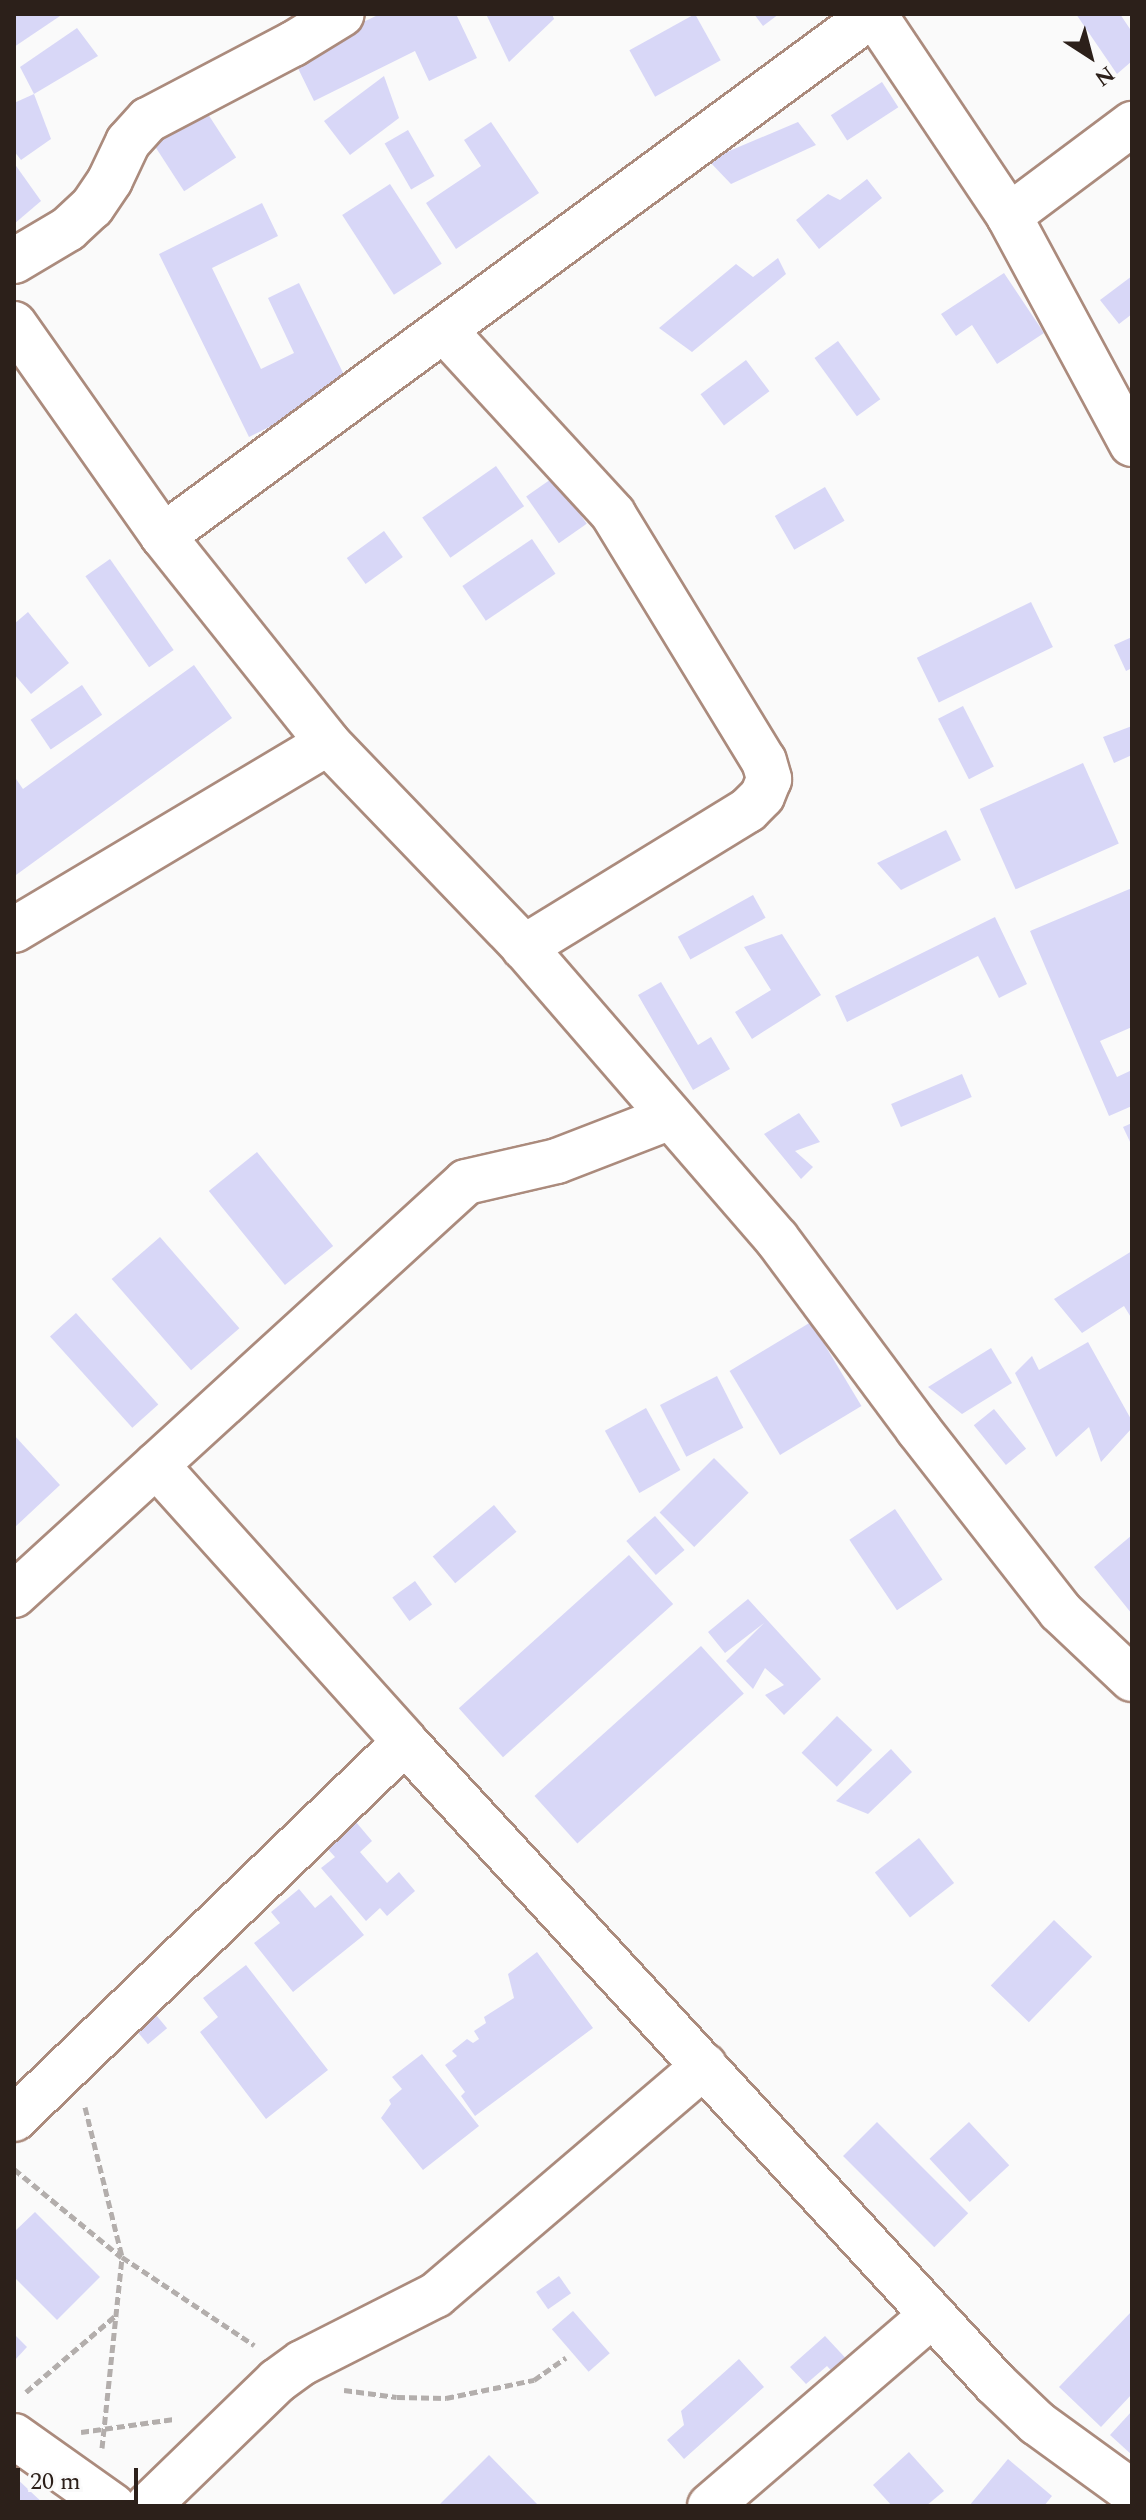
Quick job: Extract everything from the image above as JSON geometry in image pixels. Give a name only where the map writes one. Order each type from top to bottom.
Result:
[{"type":"street","points":[[14,261],[68,229],[92,207],[110,180],[128,142],[148,120],[293,44],[342,14]]},
{"type":"street","points":[[163,536],[874,14],[1009,216],[1125,415]]},
{"type":"street","points":[[1009,216],[1132,124]]},
{"type":"street","points":[[14,324],[163,536],[328,743],[524,947],[777,1239],[918,1429],[1060,1611],[1132,1679]]},
{"type":"street","points":[[444,330],[613,514],[764,761],[769,779],[762,796],[748,810],[524,947]]},
{"type":"street","points":[[14,930],[328,743]]},
{"type":"street","points":[[14,1595],[466,1182],[557,1161],[671,1117]]},
{"type":"street","points":[[156,1465],[405,1742],[932,2315],[1037,2423],[1132,2492]]},
{"type":"street","points":[[14,2119],[405,1742]]},
{"type":"street","points":[[148,2506],[292,2371],[436,2295],[704,2066]]},
{"type":"street","points":[[710,2506],[932,2315]]},
{"type":"street","points":[[14,2436],[105,2501]]},
{"type":"path","points":[[74,2062],[122,2257],[105,2501]]},
{"type":"path","points":[[14,2169],[122,2257],[292,2371],[343,2390],[397,2397],[446,2398],[534,2380],[566,2358]]},
{"type":"path","points":[[26,2392],[116,2315]]},
{"type":"building","points":[[14,14],[63,14],[14,47]]},
{"type":"building","points":[[380,14],[456,14],[477,58],[429,81],[415,51],[314,101],[292,56]]},
{"type":"building","points":[[486,14],[552,14],[554,19],[509,62]]},
{"type":"building","points":[[695,14],[721,60],[655,97],[629,50]]},
{"type":"building","points":[[754,14],[779,14],[763,26]]},
{"type":"building","points":[[1076,14],[1120,14],[1132,32],[1132,61],[1117,74]]},
{"type":"building","points":[[77,28],[98,56],[34,94],[20,67]]},
{"type":"building","points":[[384,76],[399,118],[350,155],[324,121]]},
{"type":"building","points":[[882,82],[898,107],[847,140],[831,115]]},
{"type":"building","points":[[34,94],[51,139],[21,160],[14,151],[14,103]]},
{"type":"building","points":[[204,108],[236,157],[184,191],[152,142]]},
{"type":"building","points":[[491,122],[539,193],[456,249],[426,203],[481,166],[464,140]]},
{"type":"building","points":[[798,122],[816,145],[731,184],[708,160]]},
{"type":"building","points":[[408,130],[434,176],[411,189],[385,144]]},
{"type":"building","points":[[14,163],[41,201],[14,224]]},
{"type":"building","points":[[867,179],[882,198],[819,249],[796,220],[828,194],[840,200]]},
{"type":"building","points":[[390,184],[442,264],[394,295],[342,215]]},
{"type":"building","points":[[262,203],[278,236],[212,268],[261,369],[294,353],[268,298],[299,283],[350,387],[249,437],[159,254]]},
{"type":"building","points":[[778,258],[786,274],[692,352],[659,328],[736,264],[753,277]]},
{"type":"building","points":[[1004,273],[1044,333],[997,364],[972,325],[956,336],[941,314]]},
{"type":"building","points":[[1132,276],[1132,314],[1119,324],[1100,300]]},
{"type":"building","points":[[838,341],[880,399],[857,416],[815,358]]},
{"type":"building","points":[[746,360],[769,391],[724,425],[700,394]]},
{"type":"building","points":[[496,466],[524,506],[450,558],[422,518]]},
{"type":"building","points":[[554,477],[587,524],[559,543],[526,497]]},
{"type":"building","points":[[825,487],[844,521],[794,550],[775,516]]},
{"type":"building","points":[[384,531],[403,557],[366,584],[347,558]]},
{"type":"building","points":[[532,539],[555,574],[486,621],[462,586]]},
{"type":"building","points":[[110,559],[174,650],[149,667],[85,576]]},
{"type":"building","points":[[1031,602],[1053,647],[939,703],[917,658]]},
{"type":"building","points":[[28,612],[69,663],[31,694],[14,674],[14,624]]},
{"type":"building","points":[[1132,637],[1132,668],[1126,671],[1114,645]]},
{"type":"building","points":[[194,665],[232,718],[16,875],[14,776],[23,789]]},
{"type":"building","points":[[82,685],[102,715],[51,750],[31,720]]},
{"type":"building","points":[[963,706],[994,767],[969,779],[938,719]]},
{"type":"building","points":[[1132,726],[1132,755],[1114,763],[1103,737]]},
{"type":"building","points":[[1083,763],[1119,843],[1016,889],[980,809]]},
{"type":"building","points":[[946,830],[961,860],[901,890],[877,863]]},
{"type":"building","points":[[1132,888],[1132,1027],[1100,1041],[1117,1077],[1132,1070],[1132,1106],[1109,1116],[1030,931]]},
{"type":"building","points":[[753,895],[766,918],[690,959],[678,937]]},
{"type":"building","points":[[995,917],[1027,984],[999,998],[978,956],[847,1022],[835,996]]},
{"type":"building","points":[[782,934],[821,995],[752,1039],[735,1012],[771,990],[744,947]]},
{"type":"building","points":[[661,982],[698,1045],[711,1037],[730,1069],[693,1090],[638,995]]},
{"type":"building","points":[[962,1074],[972,1097],[901,1127],[891,1104]]},
{"type":"building","points":[[799,1113],[820,1142],[795,1151],[813,1167],[801,1179],[764,1134]]},
{"type":"building","points":[[1132,1123],[1132,1146],[1123,1127]]},
{"type":"building","points":[[257,1152],[333,1246],[285,1285],[209,1191]]},
{"type":"building","points":[[160,1237],[239,1328],[191,1370],[112,1279]]},
{"type":"building","points":[[1132,1251],[1132,1319],[1124,1306],[1082,1333],[1054,1299]]},
{"type":"building","points":[[76,1313],[158,1404],[132,1428],[50,1336]]},
{"type":"building","points":[[811,1322],[861,1406],[780,1455],[730,1371]]},
{"type":"building","points":[[1088,1342],[1132,1421],[1132,1428],[1101,1462],[1089,1427],[1056,1457],[1015,1373],[1032,1356],[1039,1370]]},
{"type":"building","points":[[991,1348],[1012,1383],[962,1414],[928,1387]]},
{"type":"building","points":[[717,1376],[743,1428],[686,1457],[660,1405]]},
{"type":"building","points":[[646,1408],[680,1470],[639,1493],[605,1431]]},
{"type":"building","points":[[994,1409],[1026,1449],[1006,1465],[974,1425]]},
{"type":"building","points":[[14,1435],[60,1485],[14,1528]]},
{"type":"building","points":[[714,1458],[749,1493],[694,1547],[660,1512]]},
{"type":"building","points":[[494,1505],[516,1532],[455,1583],[433,1556]]},
{"type":"building","points":[[895,1509],[943,1579],[897,1610],[849,1540]]},
{"type":"building","points":[[655,1516],[685,1550],[656,1575],[626,1541]]},
{"type":"building","points":[[1132,1535],[1132,1614],[1094,1567]]},
{"type":"building","points":[[629,1555],[673,1604],[503,1757],[459,1708]]},
{"type":"building","points":[[415,1581],[432,1604],[409,1621],[392,1597]]},
{"type":"building","points":[[748,1599],[821,1679],[784,1715],[765,1695],[784,1685],[765,1668],[753,1689],[726,1661],[764,1623],[725,1653],[708,1632]]},
{"type":"building","points":[[701,1646],[744,1694],[577,1843],[535,1796]]},
{"type":"building","points":[[837,1716],[872,1750],[837,1787],[802,1753]]},
{"type":"building","points":[[891,1749],[912,1772],[868,1814],[836,1801]]},
{"type":"building","points":[[356,1822],[372,1841],[360,1852],[387,1883],[399,1872],[415,1891],[387,1916],[380,1908],[366,1921],[321,1868],[335,1857],[326,1847]]},
{"type":"building","points":[[919,1838],[954,1883],[910,1917],[875,1872]]},
{"type":"building","points":[[299,1889],[315,1908],[331,1895],[364,1935],[293,1992],[254,1943],[280,1923],[271,1912]]},
{"type":"building","points":[[1054,1920],[1092,1957],[1029,2022],[991,1985]]},
{"type":"building","points":[[537,1952],[593,2028],[475,2116],[461,2096],[465,2092],[445,2065],[457,2056],[452,2051],[467,2039],[473,2043],[479,2039],[474,2031],[486,2023],[484,2017],[514,1998],[508,1974]]},
{"type":"building","points":[[246,1965],[328,2070],[266,2119],[200,2032],[218,2017],[203,1998]]},
{"type":"building","points":[[151,2009],[167,2028],[148,2044],[132,2025]]},
{"type":"building","points":[[422,2054],[479,2126],[423,2170],[381,2118],[391,2104],[389,2100],[402,2089],[392,2077]]},
{"type":"building","points":[[877,2122],[968,2213],[934,2247],[843,2156]]},
{"type":"building","points":[[969,2122],[1009,2165],[970,2202],[930,2159]]},
{"type":"building","points":[[35,2212],[100,2277],[57,2320],[14,2277],[14,2232]]},
{"type":"building","points":[[559,2276],[571,2293],[548,2309],[536,2292]]},
{"type":"building","points":[[573,2311],[610,2353],[589,2372],[552,2329]]},
{"type":"building","points":[[1132,2311],[1132,2394],[1101,2427],[1059,2387]]},
{"type":"building","points":[[14,2334],[27,2347],[14,2361]]},
{"type":"building","points":[[825,2336],[852,2365],[838,2378],[827,2366],[806,2384],[790,2367]]},
{"type":"building","points":[[739,2359],[764,2387],[684,2459],[667,2440],[684,2425],[681,2411]]},
{"type":"building","points":[[1132,2411],[1132,2455],[1110,2435]]},
{"type":"building","points":[[909,2452],[944,2491],[926,2506],[892,2506],[873,2485]]},
{"type":"building","points":[[489,2455],[539,2506],[438,2506]]},
{"type":"building","points":[[1008,2459],[1052,2496],[1044,2506],[969,2506]]},
{"type":"building","points":[[14,2476],[46,2506],[14,2506]]}]
